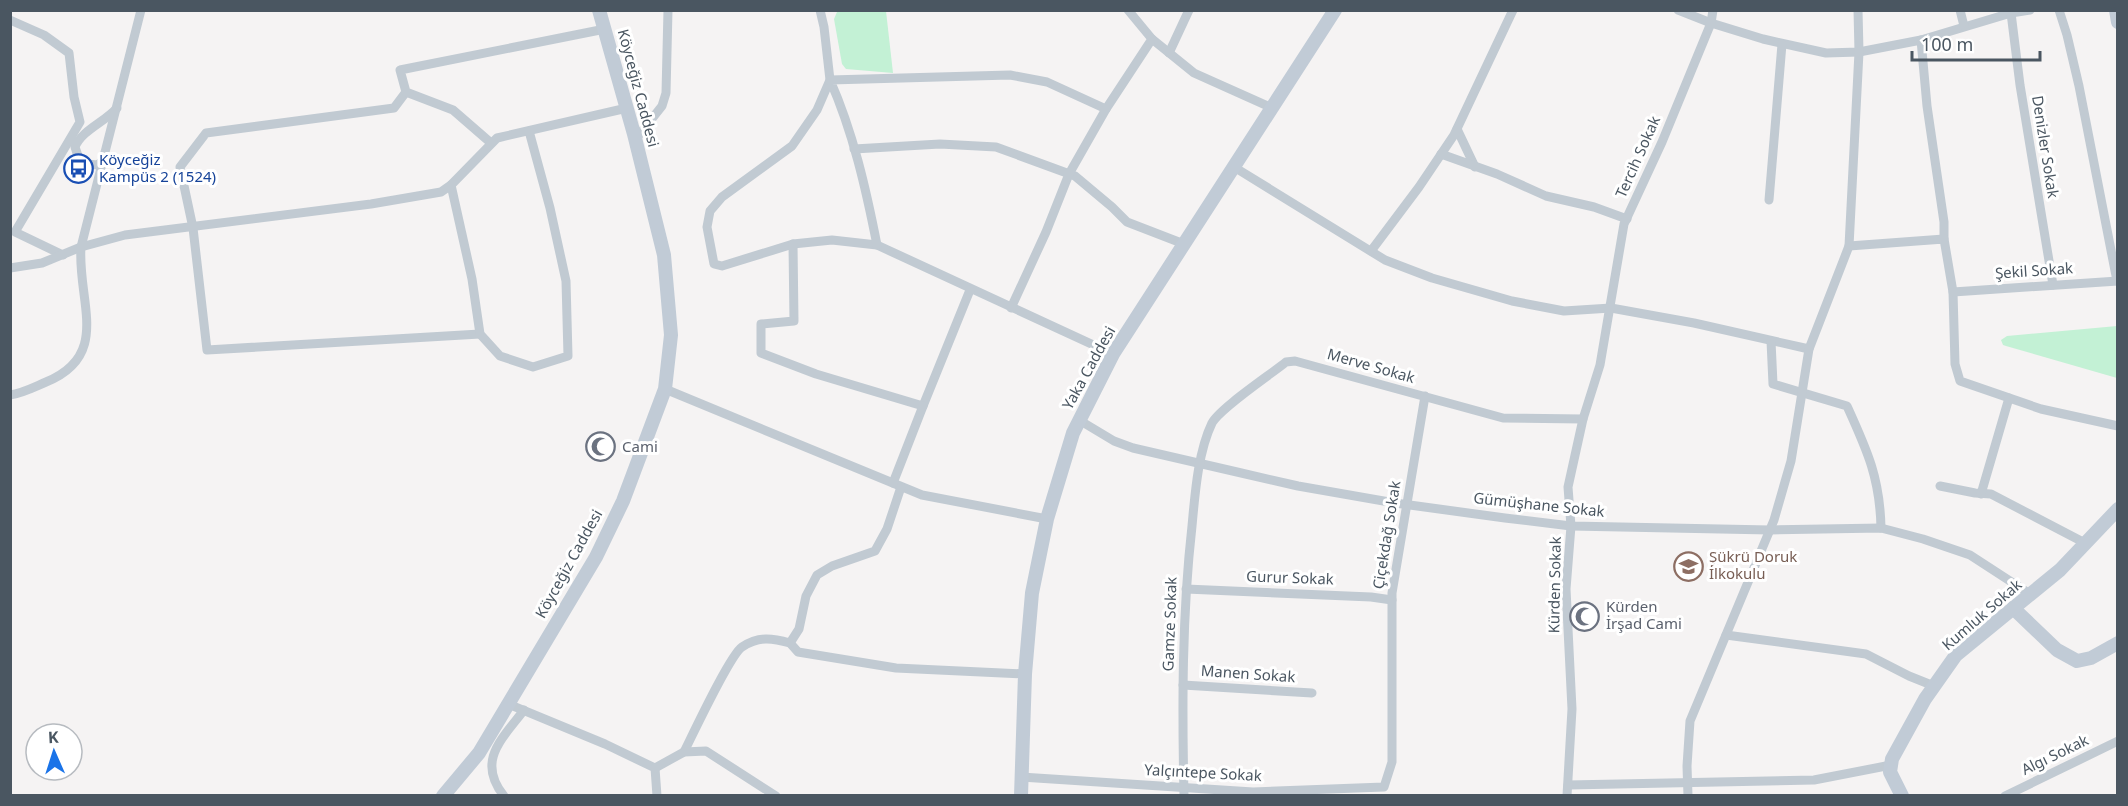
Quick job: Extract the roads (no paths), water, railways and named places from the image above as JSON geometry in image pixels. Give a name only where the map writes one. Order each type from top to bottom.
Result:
[{"type":"street","points":[[10,394],[61,376],[79,360],[83,351],[87,331],[81,247],[141,10]]},
{"type":"street","name":"Köyceğiz Caddesi","points":[[443,795],[478,753],[596,557],[622,501],[665,389],[671,335],[664,255],[627,108],[599,10]]},
{"type":"street","points":[[635,140],[662,106],[666,93],[668,10]]},
{"type":"street","points":[[820,10],[830,80],[842,106],[868,199],[877,245]]},
{"type":"street","points":[[1128,10],[1152,39],[1194,73],[1272,108]]},
{"type":"street","points":[[1168,53],[1189,10]]},
{"type":"street","name":"Yaka Caddesi","points":[[1021,795],[1025,674],[1032,593],[1047,519],[1073,433],[1113,354],[1335,10]]},
{"type":"street","points":[[1371,251],[1419,187],[1457,129],[1513,10]]},
{"type":"street","points":[[1678,10],[1711,23],[1782,44],[1826,53],[1859,52],[1921,40],[2011,13],[2030,10]]},
{"type":"street","name":"Tercih Sokak","points":[[1611,308],[1624,224],[1662,142],[1711,23],[1713,10]]},
{"type":"street","points":[[1688,795],[1690,721],[1694,707],[1770,530],[1791,461],[1809,349],[1849,246],[1859,52],[1858,10]]},
{"type":"street","points":[[1960,10],[1964,26]]},
{"type":"street","points":[[2059,10],[2067,34],[2081,98],[2117,281]]},
{"type":"street","points":[[2116,10],[2118,22]]},
{"type":"street","name":"Denizler Sokak","points":[[2011,13],[2024,108],[2054,285]]},
{"type":"street","points":[[10,20],[44,35],[69,53],[74,97],[80,122],[73,142],[15,232],[63,255]]},
{"type":"street","points":[[406,92],[400,70],[605,29]]},
{"type":"street","points":[[1011,308],[1046,232],[1069,174],[1106,109],[1152,39]]},
{"type":"street","points":[[1921,40],[1927,106],[1953,292],[1954,364],[1960,381],[2041,409],[2118,426]]},
{"type":"street","points":[[1769,201],[1782,44]]},
{"type":"street","points":[[830,80],[1010,75],[1047,82],[1106,109]]},
{"type":"street","points":[[830,80],[817,110],[792,146],[722,197],[710,211],[707,227],[714,264],[722,266],[793,244],[832,240],[877,245],[970,290],[1113,354]]},
{"type":"street","points":[[406,92],[453,110],[490,143]]},
{"type":"street","points":[[406,92],[394,108],[206,133],[180,168],[193,228],[207,350],[480,334]]},
{"type":"street","points":[[73,142],[117,108]]},
{"type":"street","points":[[10,268],[42,263],[81,247],[124,236],[441,192],[451,185],[497,138],[627,108]]},
{"type":"street","points":[[1457,129],[1475,166]]},
{"type":"street","points":[[451,185],[472,279],[480,334],[500,356],[533,367],[568,356],[566,281],[550,208],[529,131]]},
{"type":"street","points":[[73,142],[75,153],[82,162],[95,165],[101,163],[105,157]]},
{"type":"street","points":[[854,149],[940,144],[996,147],[1075,176],[1126,222],[1184,244]]},
{"type":"street","points":[[1441,154],[1545,196],[1594,207],[1627,219]]},
{"type":"street","points":[[1234,167],[1385,260],[1432,278],[1512,301],[1564,311],[1611,308],[1694,323],[1809,349]]},
{"type":"street","points":[[1849,246],[1944,239]]},
{"type":"street","points":[[793,244],[794,321],[761,324],[761,353],[816,374],[923,406]]},
{"type":"street","name":"Şekil Sokak","points":[[1953,292],[2117,281]]},
{"type":"street","points":[[790,642],[799,629],[806,596],[817,575],[832,566],[875,551],[887,529],[897,485],[923,406],[970,290]]},
{"type":"street","name":"Kürden Sokak","points":[[1568,790],[1572,709],[1566,589],[1571,526],[1568,488],[1583,419],[1600,365],[1611,308]]},
{"type":"street","points":[[1771,341],[1773,384],[1847,406],[1874,469],[1880,502],[1881,528]]},
{"type":"street","name":"Merve Sokak","points":[[1200,463],[1213,421],[1234,401],[1286,362],[1308,363],[1503,418],[1583,419]]},
{"type":"street","points":[[665,389],[922,495],[1047,519]]},
{"type":"street","name":"Çiçekdağ Sokak","points":[[1384,787],[1392,762],[1392,600],[1425,396]]},
{"type":"street","points":[[1981,494],[2009,398]]},
{"type":"street","name":"Gümüşhane Sokak","points":[[1079,420],[1114,441],[1133,448],[1298,486],[1407,504],[1571,526],[1770,530],[1881,528],[1970,555],[2030,594]]},
{"type":"street","name":"Gamze Sokak","points":[[1184,792],[1186,589],[1196,477],[1200,463]]},
{"type":"street","points":[[1940,486],[1991,494],[2085,543]]},
{"type":"street","name":"Kumluk Sokak","points":[[1891,765],[1892,759],[1925,699],[1956,655],[2060,570],[2118,509]]},
{"type":"street","name":"Gurur Sokak","points":[[1186,589],[1371,597],[1392,600]]},
{"type":"street","points":[[2013,608],[2057,650],[2077,661],[2091,658],[2118,643]]},
{"type":"street","points":[[1726,636],[1866,654],[1934,686]]},
{"type":"street","points":[[684,752],[719,682],[740,648],[769,637],[790,642],[798,652],[896,668],[1025,674]]},
{"type":"street","name":"Manen Sokak","points":[[1184,685],[1312,693]]},
{"type":"street","points":[[508,704],[605,744],[655,768]]},
{"type":"street","points":[[504,795],[498,787],[491,765],[497,746],[524,710]]},
{"type":"street","name":"Algı Sokak","points":[[2005,795],[2118,741]]},
{"type":"street","points":[[655,768],[684,752],[706,751],[776,795]]},
{"type":"street","points":[[1568,790],[1688,783],[1814,780],[1891,765],[1890,772],[1902,795]]},
{"type":"street","points":[[655,768],[657,795]]},
{"type":"street","name":"Yalçıntepe Sokak","points":[[1021,777],[1184,792],[1384,787]]},
{"type":"place","name":"Köyceğiz Kampüs 2 (1524)","points":[[78,169]]},
{"type":"place","name":"Cami","points":[[601,447]]},
{"type":"place","name":"Şükrü Doruk İlkokulu","points":[[1688,566]]},
{"type":"place","name":"Kürden İrşad Cami","points":[[1585,616]]}]
